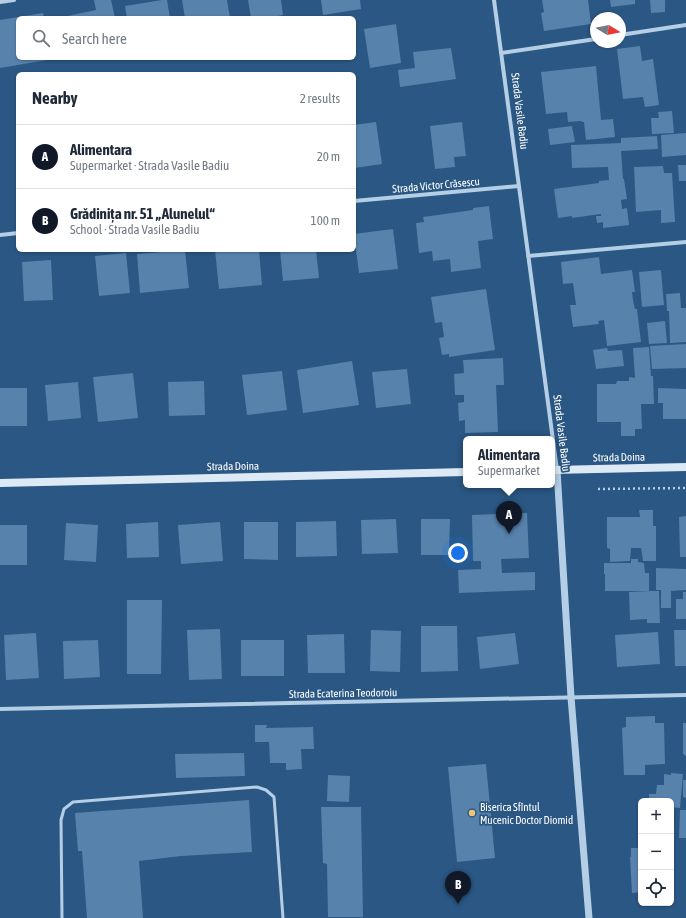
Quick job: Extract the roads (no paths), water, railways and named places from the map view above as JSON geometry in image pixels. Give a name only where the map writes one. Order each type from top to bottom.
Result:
[{"type":"main road","name":"Strada Doina","points":[[555,470],[686,467]]},
{"type":"main road","name":"Strada Doina","points":[[0,483],[463,472]]},
{"type":"street","points":[[0,2],[14,0]]},
{"type":"street","name":"Strada Vasile Badiu","points":[[494,0],[550,436]]},
{"type":"street","points":[[626,34],[686,25]]},
{"type":"street","points":[[502,53],[590,40]]},
{"type":"street","name":"Strada Victor Crăsescu","points":[[356,201],[519,186]]},
{"type":"street","points":[[0,235],[16,233]]},
{"type":"street","points":[[528,256],[686,242]]},
{"type":"street","name":"Strada Vasile Badiu","points":[[555,483],[589,918]]},
{"type":"street","name":"Strada Ecaterina Teodoroiu","points":[[0,709],[571,696],[686,695]]},
{"type":"lane","points":[[62,918],[61,820],[64,809],[73,802],[258,787],[266,790],[274,797],[283,918]]},
{"type":"place","name":"Alimentara","points":[[509,534]]},
{"type":"place","name":"Biserica Sfîntul Mucenic Doctor Diomid","points":[[472,813]]},
{"type":"place","name":"Grădinița nr. 51 „Alunelul“","points":[[458,904]]}]
